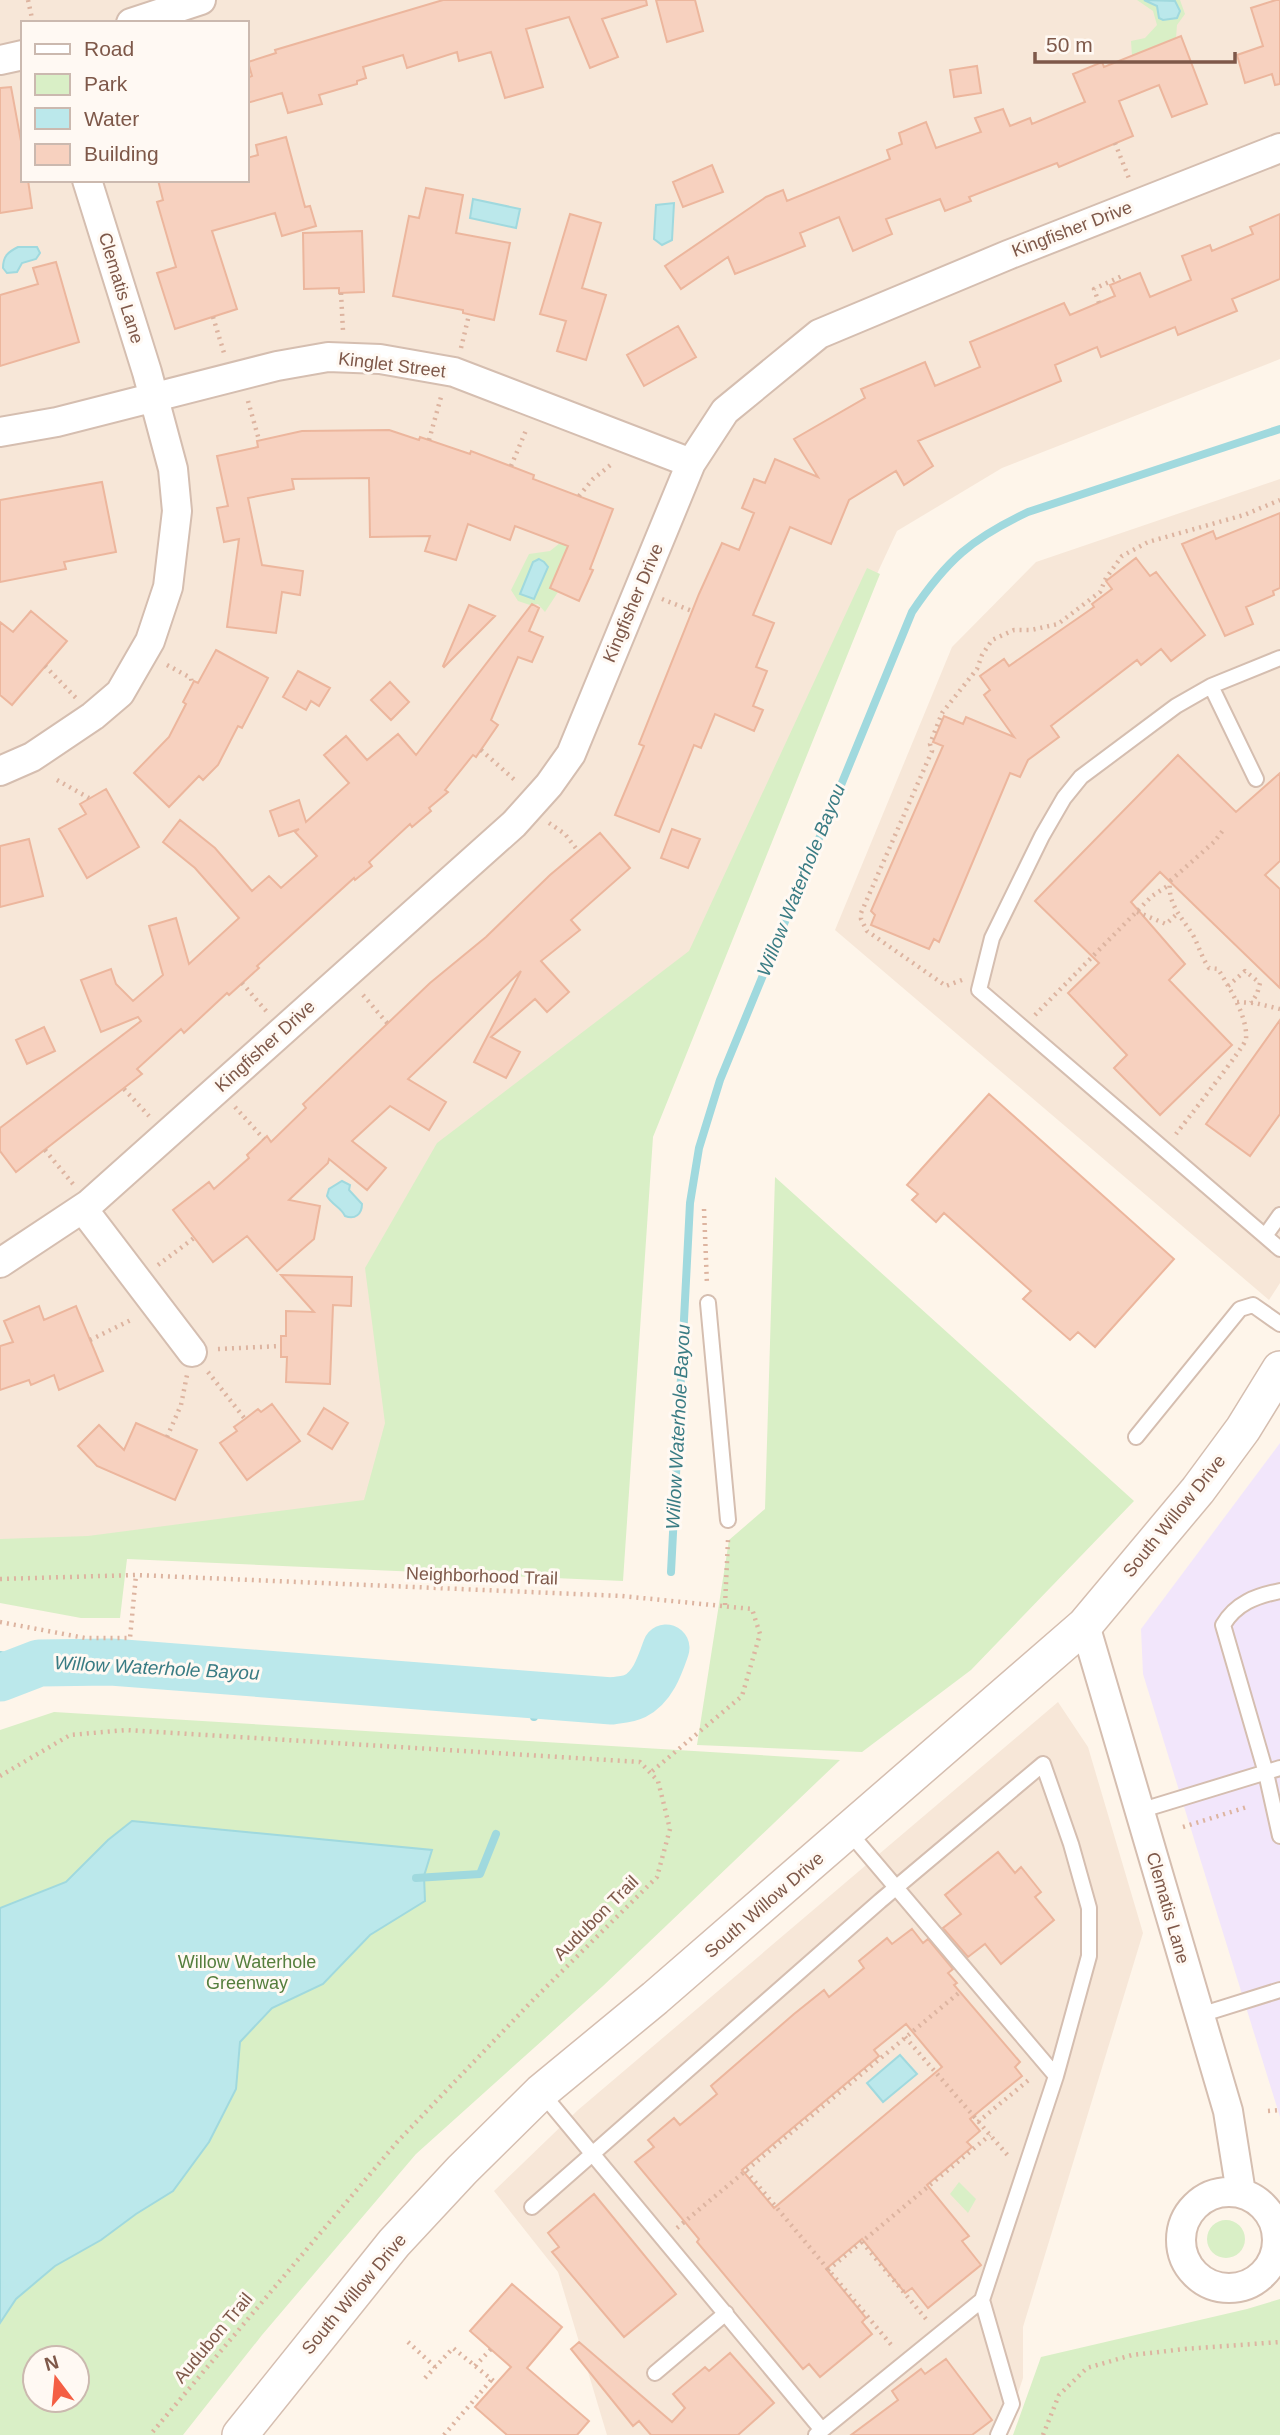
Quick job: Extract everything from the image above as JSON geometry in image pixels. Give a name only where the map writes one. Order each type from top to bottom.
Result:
[{"type":"street","points":[[137,21],[201,0]]},
{"type":"street","points":[[0,60],[21,55]]},
{"type":"street","name":"Kingfisher Drive","points":[[0,1264],[86,1206],[514,824],[549,785],[571,754],[691,463],[725,411],[819,334],[996,259],[1280,148]]},
{"type":"street","name":"Clematis Lane","points":[[0,771],[32,757],[93,716],[120,693],[150,641],[168,587],[177,511],[173,469],[88,182]]},
{"type":"street","name":"Kinglet Street","points":[[0,432],[37,426],[237,375],[322,358],[380,359],[449,371],[691,463]]},
{"type":"street","points":[[86,1206],[192,1352]]},
{"type":"street","name":"South Willow Drive","points":[[240,2435],[394,2243],[541,2092],[849,1832],[1085,1625],[1198,1490],[1243,1429],[1280,1369]]},
{"type":"street","name":"Clematis Lane","points":[[1085,1625],[1228,2111],[1241,2193]]},
{"type":"street","points":[[1223,2192],[1241,2193],[1260,2202],[1273,2219],[1278,2240],[1276,2263],[1259,2277],[1240,2287],[1219,2287],[1204,2281],[1191,2270],[1183,2256],[1183,2224],[1192,2209],[1206,2197],[1223,2192]]},
{"type":"lane","points":[[1280,658],[1211,685],[1176,706],[1081,778],[1064,798],[1042,836],[992,938],[979,990],[1280,1250]]},
{"type":"lane","points":[[1211,685],[1256,779]]},
{"type":"lane","points":[[1265,1236],[1280,1215]]},
{"type":"lane","points":[[708,1303],[728,1520]]},
{"type":"lane","points":[[1136,1437],[1240,1309],[1253,1305],[1280,1324]]},
{"type":"lane","points":[[1280,1591],[1241,1604],[1223,1625],[1273,1770],[1280,1836]]},
{"type":"lane","points":[[532,2207],[592,2153],[896,1887],[1042,1764],[1071,1844],[1089,1908],[1089,1956],[1051,2071],[1024,2174],[982,2300],[819,2432],[726,2313],[592,2153],[541,2092]]},
{"type":"lane","points":[[1139,1811],[1273,1770]]},
{"type":"lane","points":[[849,1832],[1051,2071]]},
{"type":"lane","points":[[1199,2015],[1280,1990]]},
{"type":"lane","points":[[982,2300],[1012,2404],[998,2435]]},
{"type":"lane","points":[[655,2373],[726,2313]]},
{"type":"path","points":[[28,0],[33,21]]},
{"type":"path","points":[[1115,143],[1139,203]]},
{"type":"path","points":[[1099,303],[1094,289],[1124,275]]},
{"type":"path","points":[[341,293],[344,358]]},
{"type":"path","points":[[214,317],[259,440]]},
{"type":"path","points":[[429,440],[449,371]]},
{"type":"path","points":[[511,466],[537,403]]},
{"type":"path","points":[[579,496],[593,479],[637,442]]},
{"type":"path","points":[[946,986],[867,931],[860,919],[860,912],[932,751],[930,744],[942,713],[977,669],[992,640],[1014,630],[1031,630],[1058,624],[1100,592],[1106,578],[1122,556],[1148,542],[1244,516],[1280,500]]},
{"type":"path","points":[[143,653],[191,678],[192,685]]},
{"type":"path","points":[[45,666],[93,716]]},
{"type":"path","points":[[481,750],[532,804],[565,834],[578,851]]},
{"type":"path","points":[[57,780],[89,798]]},
{"type":"path","points":[[1164,1149],[1217,1078],[1241,1051],[1247,1039],[1237,1002],[1218,969],[1209,968],[1194,937],[1177,914],[1169,892],[1170,881],[1214,842],[1224,829]]},
{"type":"path","points":[[1022,1028],[1152,896],[1170,884]]},
{"type":"path","points":[[1137,912],[1166,924],[1177,914]]},
{"type":"path","points":[[1228,986],[1245,971],[1260,983],[1258,994],[1251,1003]]},
{"type":"path","points":[[346,974],[388,1024]]},
{"type":"path","points":[[242,983],[283,1030]]},
{"type":"path","points":[[1237,1002],[1280,1009]]},
{"type":"path","points":[[219,1087],[264,1139]]},
{"type":"path","points":[[124,1088],[167,1134]]},
{"type":"path","points":[[45,1150],[86,1206]]},
{"type":"path","points":[[704,1209],[708,1303]]},
{"type":"path","points":[[138,1280],[194,1238]]},
{"type":"path","points":[[90,1340],[158,1307]]},
{"type":"path","points":[[192,1352],[247,1346],[281,1346]]},
{"type":"path","points":[[192,1352],[245,1419]]},
{"type":"path","points":[[167,1437],[181,1405],[192,1352]]},
{"type":"path","points":[[725,1605],[728,1520]]},
{"type":"path","points":[[0,1622],[85,1638],[130,1637],[136,1575]]},
{"type":"path","name":"Neighborhood Trail","points":[[0,1579],[136,1575],[622,1596],[752,1609],[760,1634],[742,1696],[650,1773]]},
{"type":"path","points":[[0,1776],[70,1735],[126,1730],[639,1762],[650,1773]]},
{"type":"path","name":"Audubon Trail","points":[[150,2435],[398,2141],[532,2001],[657,1877],[670,1829],[658,1781],[650,1773]]},
{"type":"path","points":[[1183,1827],[1247,1807]]},
{"type":"path","points":[[664,2239],[974,1980]]},
{"type":"path","points":[[905,2037],[1024,2174]]},
{"type":"path","points":[[978,2122],[1051,2071]]},
{"type":"path","points":[[1268,2111],[1280,2109]]},
{"type":"path","points":[[828,2270],[990,2135]]},
{"type":"path","points":[[746,2171],[906,2362]]},
{"type":"path","points":[[862,2242],[939,2335]]},
{"type":"path","points":[[408,2342],[435,2367]]},
{"type":"path","points":[[1043,2435],[1059,2395],[1087,2368],[1132,2355],[1280,2343]]},
{"type":"path","points":[[425,2378],[453,2348],[494,2381],[444,2435]]},
{"type":"path","points":[[475,2366],[491,2349]]},
{"type":"shaded area","points":[[0,0],[1280,0],[1280,359],[1002,468],[897,531],[683,989],[398,1428],[383,1507],[0,1549]]},
{"type":"shaded area","points":[[1280,479],[1280,1283],[1269,1300],[835,930],[952,647],[1036,562]]},
{"type":"shaded area","points":[[1280,1443],[1280,2117],[1143,1674],[1141,1629]]},
{"type":"shaded area","points":[[1058,1702],[1088,1747],[1143,1933],[1023,2327],[1023,2378],[1004,2435],[607,2435],[558,2272],[494,2191],[578,2110]]},
{"type":"green space","points":[[1137,0],[1180,0],[1185,14],[1177,25],[1176,38],[1132,56],[1131,41],[1145,38],[1157,25],[1153,11]]},
{"type":"green space","points":[[560,543],[570,547],[550,588],[558,592],[545,612],[538,604],[530,605],[518,601],[511,590],[529,554],[550,551]]},
{"type":"green space","points":[[867,568],[880,574],[653,1137],[623,1581],[127,1559],[120,1618],[81,1618],[0,1603],[0,1539],[88,1536],[364,1500],[385,1423],[365,1268],[437,1143],[689,951]]},
{"type":"green space","points":[[775,1177],[1134,1501],[971,1670],[862,1752],[697,1745],[729,1540],[765,1509]]},
{"type":"green space","name":"Willow Waterhole Greenway","points":[[54,1712],[840,1760],[603,1986],[416,2154],[262,2335],[183,2435],[0,2435],[0,1730]]},
{"type":"green space","points":[[959,2182],[976,2199],[968,2213],[950,2194]]},
{"type":"green space","points":[[1226,2220],[1240,2225],[1245,2239],[1240,2253],[1226,2258],[1212,2253],[1207,2239],[1212,2225]]},
{"type":"green space","points":[[1280,2299],[1280,2435],[1013,2435],[1041,2357]]},
{"type":"water","points":[[1144,0],[1175,1],[1180,11],[1177,18],[1163,20],[1159,18],[1157,6]]},
{"type":"water","points":[[473,199],[520,209],[516,228],[470,218]]},
{"type":"water","points":[[674,203],[672,240],[662,245],[654,239],[656,205]]},
{"type":"water","points":[[18,247],[37,247],[40,253],[36,259],[22,263],[17,272],[7,273],[3,268],[5,257]]},
{"type":"water","points":[[539,559],[548,567],[534,599],[520,594],[533,562]]},
{"type":"water","points":[[342,1181],[350,1185],[349,1190],[362,1204],[361,1211],[355,1217],[345,1216],[327,1196],[329,1189]]},
{"type":"water","points":[[132,1821],[432,1850],[424,1876],[425,1901],[370,1935],[323,1984],[272,2008],[240,2042],[236,2089],[209,2142],[173,2191],[101,2240],[55,2266],[16,2299],[0,2323],[0,1908],[66,1882],[108,1840]]},
{"type":"water","points":[[900,2055],[917,2074],[883,2102],[867,2083]]},
{"type":"building","points":[[443,0],[646,0],[647,5],[602,19],[618,57],[590,68],[569,17],[526,29],[543,87],[505,98],[491,52],[459,61],[457,52],[407,68],[403,55],[363,67],[366,78],[357,81],[357,84],[319,95],[322,104],[288,113],[282,93],[248,103],[248,78],[252,76],[248,62],[276,53],[275,50]]},
{"type":"building","points":[[656,0],[695,0],[703,31],[667,42]]},
{"type":"building","points":[[1280,0],[1280,84],[1275,85],[1272,74],[1245,83],[1237,55],[1263,46],[1251,8]]},
{"type":"building","points":[[1181,36],[1207,104],[1172,117],[1159,85],[1119,101],[1133,136],[1059,167],[1057,163],[969,197],[971,201],[945,211],[940,199],[886,219],[892,234],[853,251],[839,217],[800,233],[805,246],[735,274],[728,257],[681,289],[665,266],[766,197],[783,190],[787,201],[890,159],[887,150],[902,144],[899,133],[926,122],[936,148],[981,132],[975,118],[1003,109],[1010,126],[1030,118],[1032,124],[1085,102],[1073,74],[1102,62],[1104,67]]},
{"type":"building","points":[[977,66],[981,93],[954,97],[950,70]]},
{"type":"building","points":[[11,87],[21,141],[21,182],[28,182],[32,208],[0,213],[0,88]]},
{"type":"building","points":[[286,137],[305,207],[310,206],[316,226],[282,236],[275,213],[212,231],[237,309],[175,329],[157,273],[176,267],[157,202],[163,200],[158,182],[248,182],[248,158],[258,155],[256,145]]},
{"type":"building","points":[[712,165],[723,192],[683,207],[673,182]]},
{"type":"building","points":[[426,188],[463,195],[456,233],[510,243],[494,320],[463,313],[463,310],[393,296],[409,216],[419,218]]},
{"type":"building","points":[[570,214],[601,223],[582,288],[606,295],[586,360],[557,351],[566,321],[540,314]]},
{"type":"building","points":[[1280,214],[1280,279],[1232,299],[1237,311],[1178,335],[1175,327],[1101,357],[1097,347],[1055,365],[1061,381],[918,441],[933,466],[904,485],[896,471],[849,500],[831,544],[790,527],[753,615],[774,623],[756,667],[767,671],[753,706],[763,710],[754,731],[715,714],[701,748],[694,745],[659,832],[615,815],[644,746],[639,744],[722,543],[739,550],[754,513],[742,508],[754,479],[765,483],[775,459],[818,477],[794,439],[865,398],[861,389],[925,362],[935,386],[980,367],[970,342],[1064,303],[1070,315],[1115,296],[1110,285],[1140,273],[1150,297],[1191,280],[1182,256],[1210,245],[1212,251],[1253,234],[1250,227]]},
{"type":"building","points":[[362,231],[364,292],[339,293],[339,288],[304,289],[303,233]]},
{"type":"building","points":[[56,262],[79,342],[0,366],[0,295],[38,284],[33,268]]},
{"type":"building","points":[[678,326],[696,357],[644,386],[627,355]]},
{"type":"building","points":[[389,430],[470,454],[471,451],[534,475],[533,479],[613,509],[590,569],[593,570],[579,601],[550,588],[568,546],[515,526],[510,540],[468,524],[456,560],[425,551],[430,536],[370,537],[369,478],[292,479],[294,489],[248,498],[262,565],[303,571],[300,595],[282,592],[276,633],[227,627],[239,539],[224,542],[217,508],[228,506],[217,456],[258,447],[257,441],[302,431]]},
{"type":"building","points":[[102,482],[116,552],[64,562],[66,569],[0,582],[0,500]]},
{"type":"building","points":[[1280,513],[1280,588],[1273,591],[1274,595],[1246,607],[1253,624],[1225,636],[1182,544],[1213,531],[1216,539]]},
{"type":"building","points":[[1136,558],[1150,576],[1156,572],[1205,635],[1171,661],[1161,649],[1141,665],[1137,660],[1051,726],[1059,737],[1028,760],[1020,777],[1010,773],[939,942],[934,939],[929,949],[871,925],[875,915],[871,911],[943,746],[933,742],[944,716],[963,724],[966,717],[1014,737],[984,695],[990,690],[980,676],[1004,659],[1009,666],[1094,607],[1092,604],[1112,589],[1106,581]]},
{"type":"building","points":[[532,604],[539,608],[529,631],[543,637],[532,662],[518,657],[491,720],[498,725],[476,757],[473,755],[445,790],[448,792],[429,808],[431,811],[412,827],[410,824],[369,862],[372,866],[355,880],[354,878],[229,995],[227,993],[184,1033],[181,1029],[137,1069],[142,1074],[16,1172],[0,1151],[0,1128],[141,1021],[138,1017],[101,1032],[81,980],[111,969],[116,984],[133,1001],[163,975],[149,926],[176,918],[189,964],[239,918],[195,868],[163,842],[180,820],[215,848],[252,891],[269,876],[281,888],[317,856],[295,832],[299,829],[279,836],[270,811],[299,800],[306,822],[349,783],[324,755],[346,736],[367,760],[398,734],[416,755]]},
{"type":"building","points":[[469,605],[495,616],[444,667],[443,666]]},
{"type":"building","points":[[31,611],[67,641],[12,705],[0,695],[0,622],[13,632]]},
{"type":"building","points":[[216,650],[268,678],[242,728],[238,726],[218,765],[203,780],[199,776],[169,807],[134,773],[169,737],[194,681],[198,683]]},
{"type":"building","points":[[298,671],[330,688],[319,706],[311,701],[306,710],[283,697]]},
{"type":"building","points":[[390,682],[409,702],[391,720],[371,700]]},
{"type":"building","points":[[1178,755],[1236,812],[1280,773],[1280,861],[1265,875],[1280,889],[1280,988],[1160,872],[1131,902],[1185,964],[1169,980],[1232,1045],[1160,1115],[1114,1068],[1127,1055],[1068,993],[1099,963],[1035,901]]},
{"type":"building","points":[[106,789],[139,847],[87,878],[59,829],[86,814],[80,804]]},
{"type":"building","points":[[672,829],[700,839],[688,868],[661,858]]},
{"type":"building","points":[[600,833],[630,868],[571,920],[580,930],[541,961],[569,992],[547,1012],[535,999],[491,1037],[520,1052],[506,1078],[474,1062],[521,971],[408,1079],[446,1102],[429,1130],[390,1106],[352,1141],[386,1168],[367,1190],[329,1159],[289,1200],[320,1206],[314,1239],[277,1271],[247,1236],[213,1262],[173,1210],[209,1182],[214,1189],[249,1158],[247,1155],[267,1136],[271,1142],[306,1108],[303,1104],[430,983],[486,937],[550,875]]},
{"type":"building","points":[[29,839],[43,896],[0,907],[0,846]]},
{"type":"building","points":[[1280,1020],[1280,1114],[1250,1156],[1206,1124]]},
{"type":"building","points":[[44,1027],[55,1051],[27,1064],[16,1040]]},
{"type":"building","points":[[989,1094],[1174,1259],[1095,1347],[1078,1332],[1070,1340],[1023,1299],[1031,1291],[944,1213],[936,1222],[912,1200],[918,1194],[907,1185]]},
{"type":"building","points":[[281,1275],[352,1277],[351,1306],[333,1305],[330,1384],[286,1382],[287,1357],[281,1357],[281,1336],[286,1336],[286,1311],[314,1312]]},
{"type":"building","points":[[39,1306],[44,1320],[76,1306],[103,1371],[59,1390],[54,1375],[31,1385],[29,1380],[0,1390],[0,1346],[13,1342],[4,1321]]},
{"type":"building","points":[[272,1404],[300,1441],[247,1480],[220,1443],[237,1431],[234,1427],[258,1409],[261,1412]]},
{"type":"building","points":[[324,1408],[348,1423],[332,1449],[308,1434]]},
{"type":"building","points":[[136,1423],[197,1450],[175,1500],[97,1466],[78,1446],[99,1425],[124,1450]]},
{"type":"building","points":[[998,1852],[1015,1873],[1021,1867],[1041,1892],[1035,1897],[1054,1920],[1001,1964],[985,1944],[968,1957],[943,1928],[961,1914],[945,1895]]},
{"type":"building","points":[[912,1929],[923,1943],[928,1939],[953,1969],[948,1973],[957,1983],[954,1985],[1020,2062],[1015,2067],[1022,2076],[970,2119],[980,2131],[967,2142],[972,2147],[927,2185],[969,2236],[962,2241],[981,2265],[928,2308],[912,2288],[905,2293],[862,2239],[826,2269],[866,2318],[862,2322],[872,2334],[820,2377],[809,2364],[803,2369],[697,2242],[699,2239],[635,2162],[654,2147],[648,2140],[674,2118],[680,2125],[717,2094],[711,2086],[794,2014],[824,1990],[829,1997],[864,1968],[859,1961],[887,1938],[892,1944]],"holes":[[[906,2024],[942,2067],[774,2208],[742,2170],[879,2056],[874,2050]]]},
{"type":"building","points":[[594,2194],[676,2294],[624,2337],[552,2252],[559,2247],[548,2233]]},
{"type":"building","points":[[512,2284],[562,2327],[527,2368],[589,2421],[577,2435],[507,2435],[475,2407],[511,2367],[470,2331]]},
{"type":"building","points":[[579,2342],[672,2422],[685,2408],[673,2394],[705,2367],[709,2371],[730,2353],[774,2403],[738,2435],[651,2435],[639,2421],[633,2426],[571,2349]]},
{"type":"building","points":[[946,2359],[992,2420],[972,2435],[851,2435],[898,2400],[892,2391],[921,2369],[925,2374]]},
{"type":"waterway","name":"Willow Waterhole Bayou","points":[[671,1572],[690,1203],[699,1148],[720,1080],[912,612],[937,578],[962,553],[991,532],[1028,512],[1280,429]]},
{"type":"waterway","name":"Willow Waterhole Bayou","points":[[0,1678],[39,1663],[111,1662],[612,1701],[633,1697],[647,1687],[666,1648]]},
{"type":"waterway","points":[[0,1655],[39,1663]]},
{"type":"waterway","points":[[534,1717],[535,1695]]},
{"type":"waterway","points":[[416,1878],[480,1874],[496,1834]]}]
